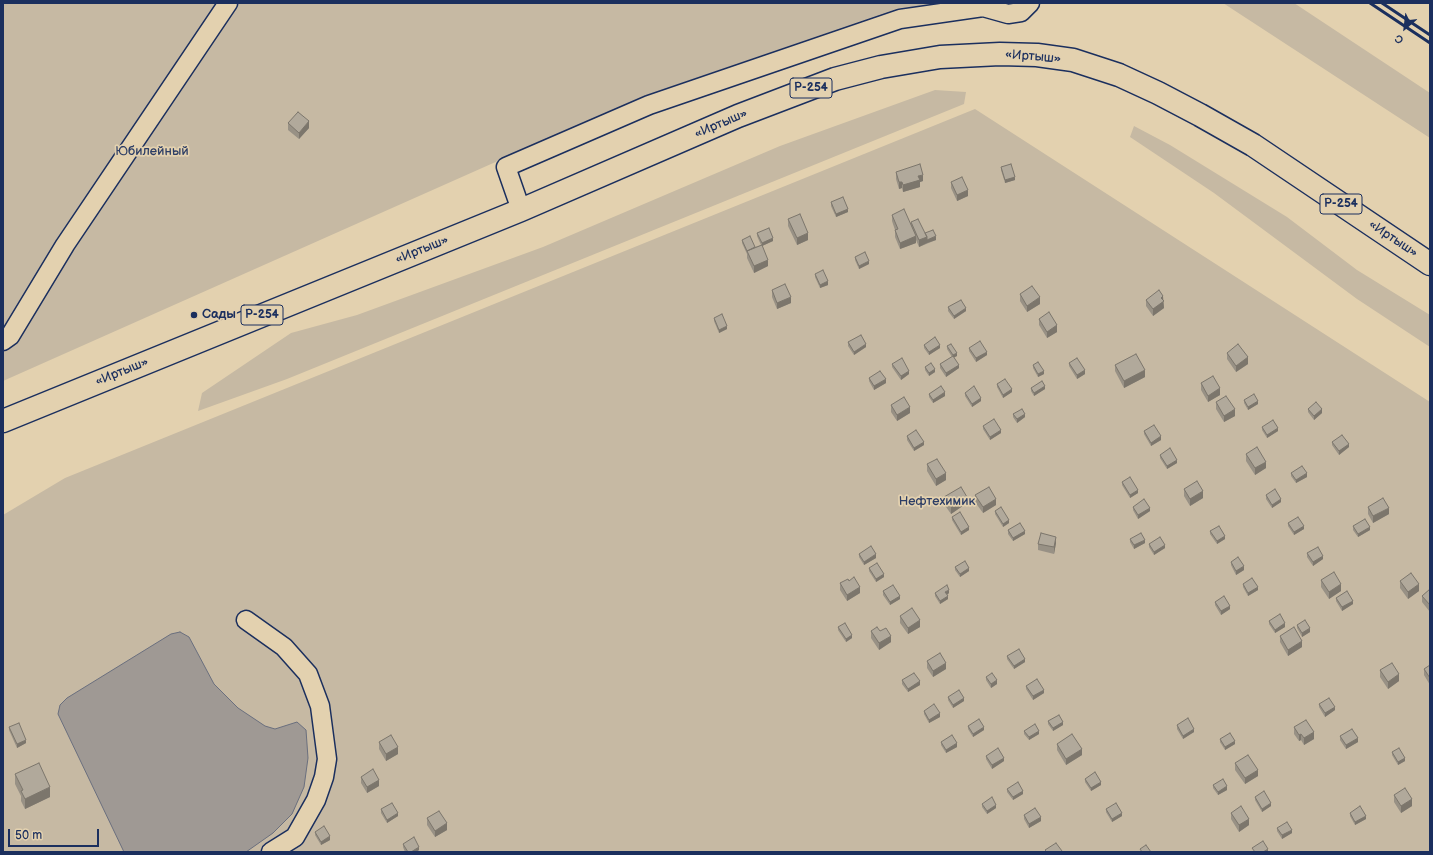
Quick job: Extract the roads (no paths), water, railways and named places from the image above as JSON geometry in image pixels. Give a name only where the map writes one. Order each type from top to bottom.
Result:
[{"type":"main road","name":"«Иртыш»","points":[[3,421],[521,210],[738,116],[835,79],[881,67],[940,57],[1000,54],[1037,55],[1073,60],[1119,75],[1200,115],[1252,145],[1430,264]]},
{"type":"street","points":[[3,341],[10,336],[65,245],[228,3]]},
{"type":"street","points":[[521,210],[506,167],[649,105],[900,19],[983,8],[1008,14],[1021,12],[1030,3]]},
{"type":"street","points":[[246,620],[284,647],[308,674],[320,706],[327,759],[324,777],[316,800],[295,837],[271,852]]},
{"type":"railway","points":[[1370,3],[1430,43]]},
{"type":"railway","points":[[1382,3],[1430,35]]},
{"type":"place","name":"Сады","points":[[194,315]]},
{"type":"park label","name":"Юбилейный","points":[[152,152]]},
{"type":"park label","name":"Нефтехимик","points":[[937,502]]}]
